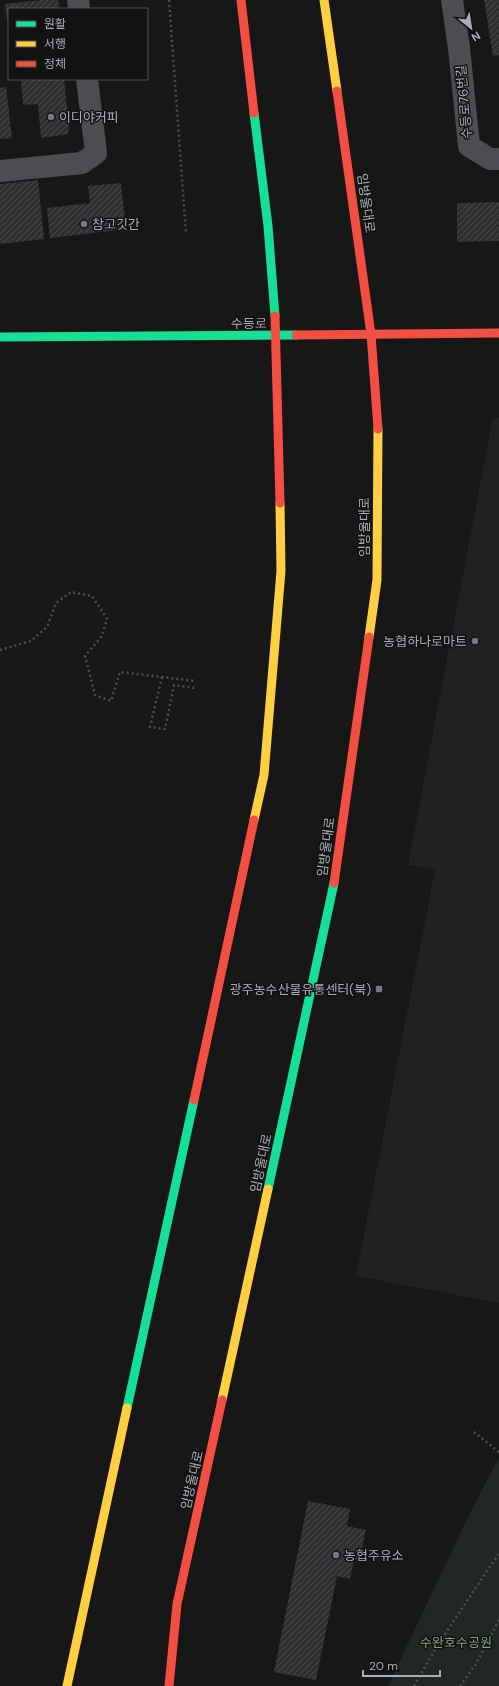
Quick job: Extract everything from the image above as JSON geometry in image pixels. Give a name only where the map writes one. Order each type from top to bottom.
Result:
[{"type":"main road","points":[[67,1686],[264,775],[282,571],[276,336],[268,226],[240,0]]},
{"type":"main road","name":"임방울대로","points":[[170,1686],[177,1604],[332,900],[377,580],[378,435],[371,334],[324,0]]},
{"type":"main road","name":"수등로","points":[[0,338],[499,333]]},
{"type":"street","name":"수등로76번길","points":[[452,0],[459,48],[469,146],[490,160],[499,159]]},
{"type":"street","points":[[0,171],[82,163],[96,153],[87,80]]},
{"type":"path","points":[[169,0],[186,233]]},
{"type":"path","points":[[0,650],[31,641],[47,627],[56,604],[71,592],[92,596],[107,619],[102,636],[85,656],[95,695],[111,701],[120,672],[195,681]]},
{"type":"path","points":[[162,676],[150,727],[165,729],[174,685],[194,688]]},
{"type":"path","points":[[474,1432],[499,1452]]},
{"type":"path","points":[[414,1686],[437,1646],[499,1552]]},
{"type":"path","points":[[460,1686],[476,1664],[499,1620]]},
{"type":"shaded area","name":"농협하나로마트","points":[[493,417],[499,418],[499,1303],[356,1276],[435,870],[408,865]]},
{"type":"green space","name":"수완호수공원","points":[[499,1457],[499,1686],[388,1686],[467,1519]]},
{"type":"building","points":[[42,0],[58,0],[59,8],[8,8],[8,28],[5,4]]},
{"type":"building","points":[[484,0],[499,0],[499,55],[493,56]]},
{"type":"building","points":[[64,80],[69,126],[68,134],[41,138],[38,104],[23,105],[21,81]]},
{"type":"building","points":[[6,87],[12,138],[0,139],[0,88]]},
{"type":"building","points":[[38,180],[44,239],[0,244],[0,184]]},
{"type":"building","points":[[121,183],[126,229],[50,238],[47,208],[90,203],[88,186]]},
{"type":"building","points":[[499,202],[499,241],[457,242],[457,203]]},
{"type":"building","points":[[308,1501],[350,1509],[347,1526],[366,1530],[359,1561],[354,1560],[350,1579],[337,1576],[316,1680],[274,1672]]},
{"type":"traffic: fast","points":[[254,113],[268,226],[275,316]]},
{"type":"traffic: fast","points":[[0,337],[296,335]]},
{"type":"traffic: fast","points":[[268,1189],[334,883]]},
{"type":"traffic: fast","points":[[127,1408],[194,1100]]},
{"type":"traffic: slow","points":[[324,0],[337,91]]},
{"type":"traffic: slow","points":[[369,637],[377,580],[378,429]]},
{"type":"traffic: slow","points":[[254,820],[264,775],[281,571],[280,503]]},
{"type":"traffic: slow","points":[[222,1400],[268,1189]]},
{"type":"traffic: slow","points":[[67,1686],[127,1408]]},
{"type":"traffic: jam","points":[[241,0],[254,113]]},
{"type":"traffic: jam","points":[[337,91],[371,334],[378,429]]},
{"type":"traffic: jam","points":[[275,316],[280,503]]},
{"type":"traffic: jam","points":[[296,335],[499,333]]},
{"type":"traffic: jam","points":[[334,883],[369,637]]},
{"type":"traffic: jam","points":[[194,1100],[254,820]]},
{"type":"traffic: jam","points":[[169,1686],[177,1604],[222,1400]]},
{"type":"place","name":"이디야커피","points":[[51,117]]},
{"type":"place","name":"참고깃간","points":[[84,224]]},
{"type":"place","name":"농협하나로마트","points":[[475,641]]},
{"type":"place","name":"광주농수산물유통센터(북)","points":[[379,989]]},
{"type":"place","name":"농협주유소","points":[[336,1555]]}]
